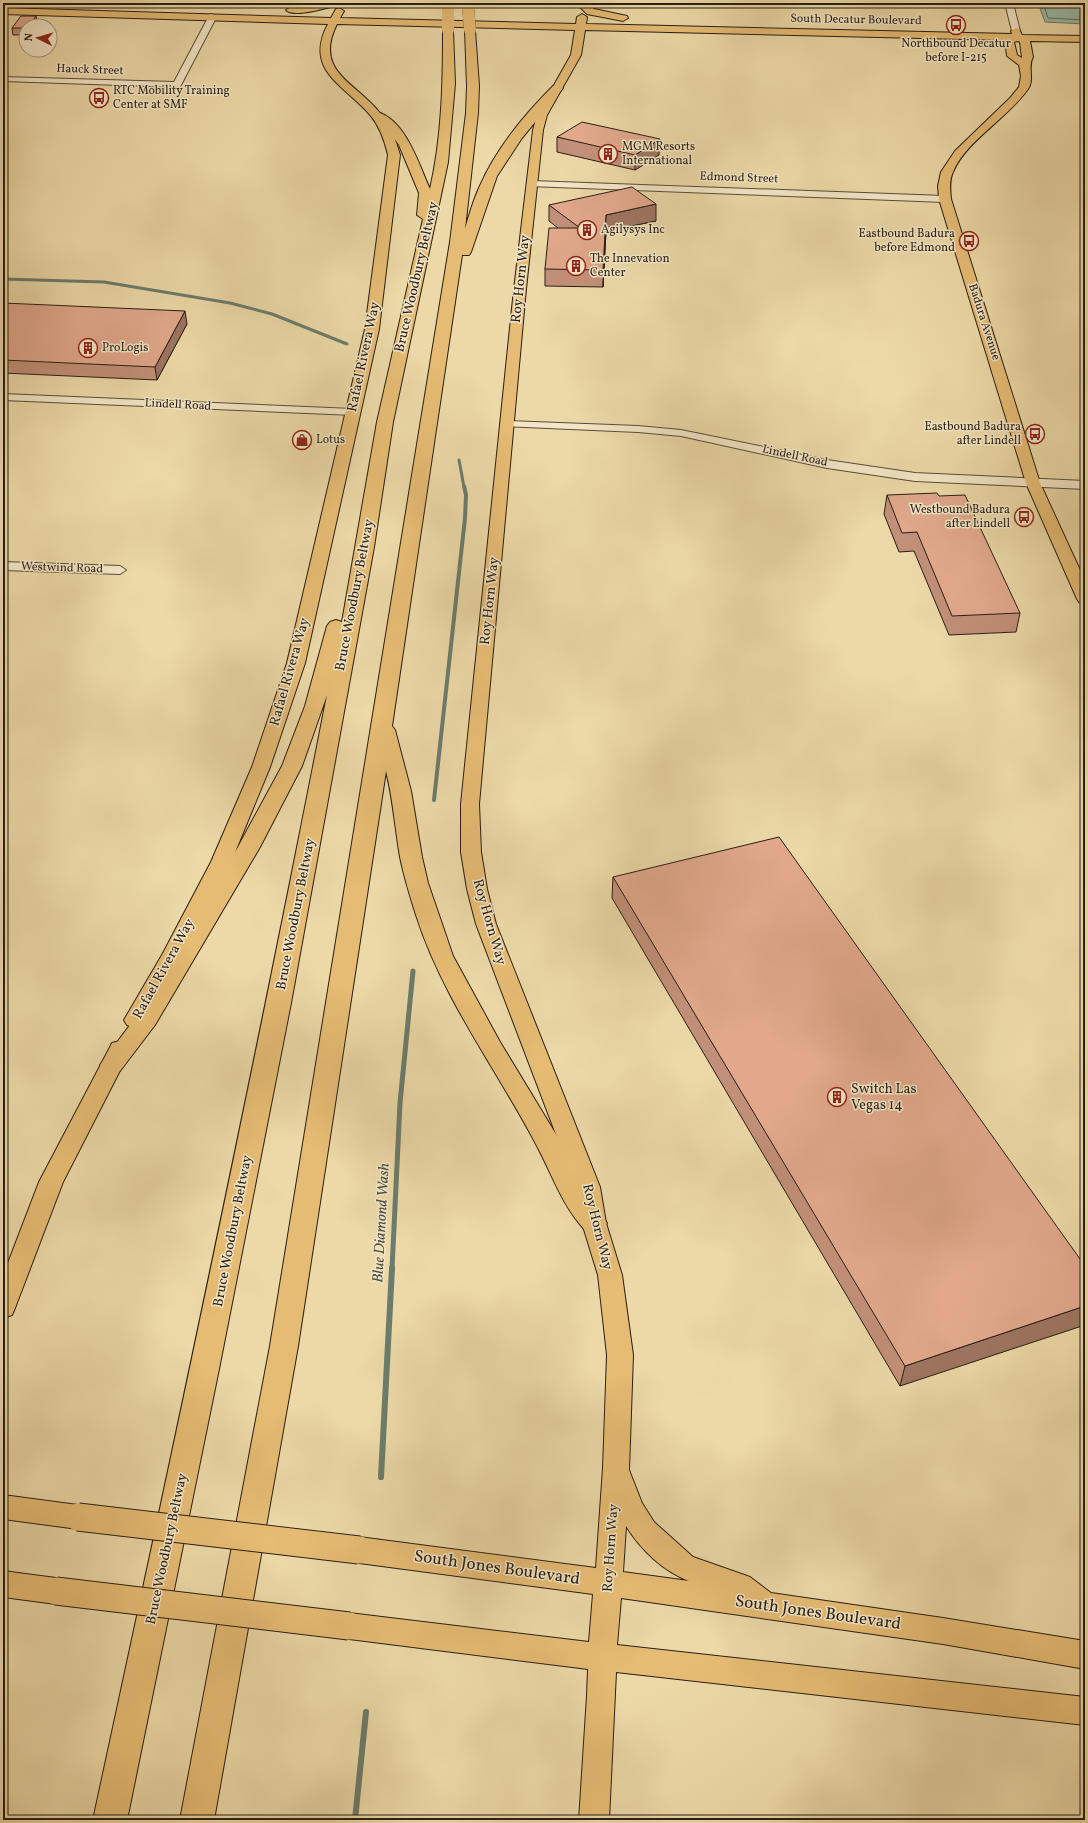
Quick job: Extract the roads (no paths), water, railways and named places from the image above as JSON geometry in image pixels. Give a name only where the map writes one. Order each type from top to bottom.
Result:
[{"type":"highway","points":[[581,3],[591,12],[622,18]]},
{"type":"highway","points":[[581,3],[581,22]]},
{"type":"highway","name":"Bruce Woodbury Beltway","points":[[197,1820],[284,1346],[383,723],[457,242],[472,113],[473,86],[468,4]]},
{"type":"highway","name":"Bruce Woodbury Beltway","points":[[110,1820],[202,1385],[279,1003],[365,547],[385,422],[428,232],[443,154],[450,84],[448,5]]},
{"type":"highway","points":[[292,10],[338,6]]},
{"type":"highway","points":[[447,300],[473,230],[486,187],[496,167],[546,98],[557,88]]},
{"type":"highway","points":[[377,116],[389,123],[405,145],[425,194],[424,215],[428,232]]},
{"type":"highway","points":[[112,1065],[147,1019],[249,847],[292,766],[315,706],[350,575],[365,547]]},
{"type":"highway","points":[[383,723],[401,791],[411,858],[417,883],[427,916],[442,956],[490,1045],[551,1148],[571,1191],[594,1223]]},
{"type":"main road","name":"South Decatur Boulevard","points":[[338,6],[581,22],[652,29],[1017,34],[1085,33]]},
{"type":"main road","points":[[324,43],[335,21],[338,6]]},
{"type":"main road","name":"South Decatur Boulevard","points":[[5,7],[335,21],[581,22],[622,18],[1017,34],[1085,39]]},
{"type":"main road","name":"South Decatur Boulevard","points":[[5,7],[292,10]]},
{"type":"main road","name":"Rafael Rivera Way","points":[[3,1308],[51,1182],[217,868],[261,767],[296,663],[376,306],[394,155],[389,139],[377,116],[332,71],[325,58],[321,29],[317,26],[274,18]]},
{"type":"main road","name":"Roy Horn Way","points":[[581,22],[576,55],[542,115],[538,130],[506,424],[470,804],[471,852],[477,889],[486,924],[588,1187],[594,1223],[610,1275],[620,1355],[616,1468],[602,1657],[602,1696],[594,1820]]},
{"type":"main road","points":[[576,55],[580,52],[586,37],[592,33],[652,29]]},
{"type":"main road","name":"Badura Avenue","points":[[1017,34],[1025,41],[1028,57],[1024,64],[1026,76],[1024,87],[1014,100],[959,152],[947,172],[944,186],[945,199],[1033,483],[1085,599]]},
{"type":"main road","points":[[1017,34],[1010,41],[1012,56],[1024,64]]},
{"type":"main road","points":[[616,1468],[630,1508],[644,1531],[660,1548],[683,1566],[712,1578],[740,1586],[766,1606]]},
{"type":"main road","name":"South Jones Boulevard","points":[[3,1507],[358,1550],[608,1583],[942,1631],[1085,1655]]},
{"type":"main road","points":[[3,1584],[602,1657],[1085,1711]]},
{"type":"street","name":"Badura Avenue","points":[[1009,3],[1017,34]]},
{"type":"street","name":"Hauck Street","points":[[3,79],[177,85],[213,16]]},
{"type":"street","name":"Edmond Street","points":[[532,184],[945,199]]},
{"type":"street","name":"Lindell Road","points":[[3,397],[353,412]]},
{"type":"street","name":"Lindell Road","points":[[506,424],[638,429],[681,433],[827,464],[915,477],[1085,485]]},
{"type":"street","name":"Westwind Road","points":[[3,566],[120,570]]},
{"type":"water","points":[[1038,3],[1057,3],[1085,9],[1085,24],[1045,22]]},
{"type":"waterway","points":[[3,279],[104,282],[230,303],[272,314],[347,344]]},
{"type":"waterway","points":[[459,460],[464,487]]},
{"type":"waterway","points":[[434,800],[465,518],[466,495],[464,486]]},
{"type":"waterway","name":"Blue Diamond Wash","points":[[392,1269],[400,1103],[413,971]]},
{"type":"waterway","name":"Blue Diamond Wash","points":[[381,1477],[392,1268]]},
{"type":"waterway","name":"Blue Diamond Wash","points":[[355,1820],[366,1712]]},
{"type":"place","name":"Northbound Decatur before I-215","points":[[956,25]]},
{"type":"place","name":"RTC Mobility Training Center at SMF","points":[[99,98]]},
{"type":"place","name":"MGM Resorts International","points":[[608,154]]},
{"type":"place","name":"Agilysys Inc","points":[[587,230]]},
{"type":"place","name":"Eastbound Badura before Edmond","points":[[969,241]]},
{"type":"place","name":"The Innevation Center","points":[[576,266]]},
{"type":"place","name":"ProLogis","points":[[88,348]]},
{"type":"place","name":"Eastbound Badura after Lindell","points":[[1035,434]]},
{"type":"place","name":"Lotus","points":[[302,440]]},
{"type":"place","name":"Westbound Badura after Lindell","points":[[1024,517]]},
{"type":"place","name":"Switch Las Vegas 14","points":[[837,1097]]}]
